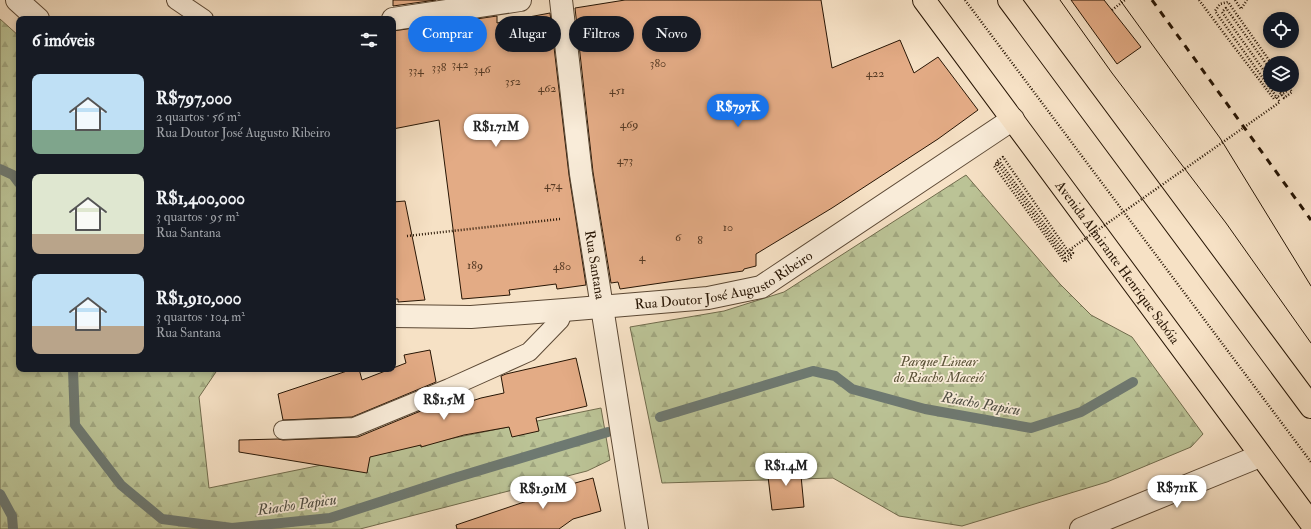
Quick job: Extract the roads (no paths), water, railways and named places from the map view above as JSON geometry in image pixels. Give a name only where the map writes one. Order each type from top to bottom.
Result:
[{"type":"highway","name":"Avenida Almirante Henrique Sabóia","points":[[924,0],[1123,267],[1311,524]]},
{"type":"highway","points":[[1009,0],[1311,407]]},
{"type":"street","points":[[17,0],[35,16]]},
{"type":"street","points":[[396,19],[520,0]]},
{"type":"street","name":"Rua Santana","points":[[561,0],[588,216],[637,529]]},
{"type":"street","name":"Rua Doutor José Augusto Ribeiro","points":[[396,316],[471,317],[602,307],[708,298],[761,287],[1013,119]]},
{"type":"street","points":[[1081,529],[1260,456]]},
{"type":"lane","points":[[176,0],[200,16]]},
{"type":"lane","points":[[282,430],[354,427],[448,388],[529,352],[560,320],[564,310]]},
{"type":"waterway","name":"Riacho Papicu","points":[[0,169],[13,175],[16,179]]},
{"type":"waterway","name":"Riacho Papicu","points":[[660,417],[813,371],[835,376],[852,389],[925,409],[1031,428],[1081,412],[1133,382]]},
{"type":"waterway","name":"Riacho Papicu","points":[[73,372],[75,425],[121,485],[162,519],[232,528],[330,518],[451,479],[608,432]]},
{"type":"waterway","points":[[0,494],[12,516],[13,529]]},
{"type":"tram line","points":[[1060,0],[1112,73],[1226,223],[1311,343]]},
{"type":"tram line","points":[[1120,0],[1220,138],[1311,286]]},
{"type":"railway","points":[[1152,0],[1311,220]]},
{"type":"park label","name":"Parque Linear do Riacho Maceió","points":[[939,370]]}]
